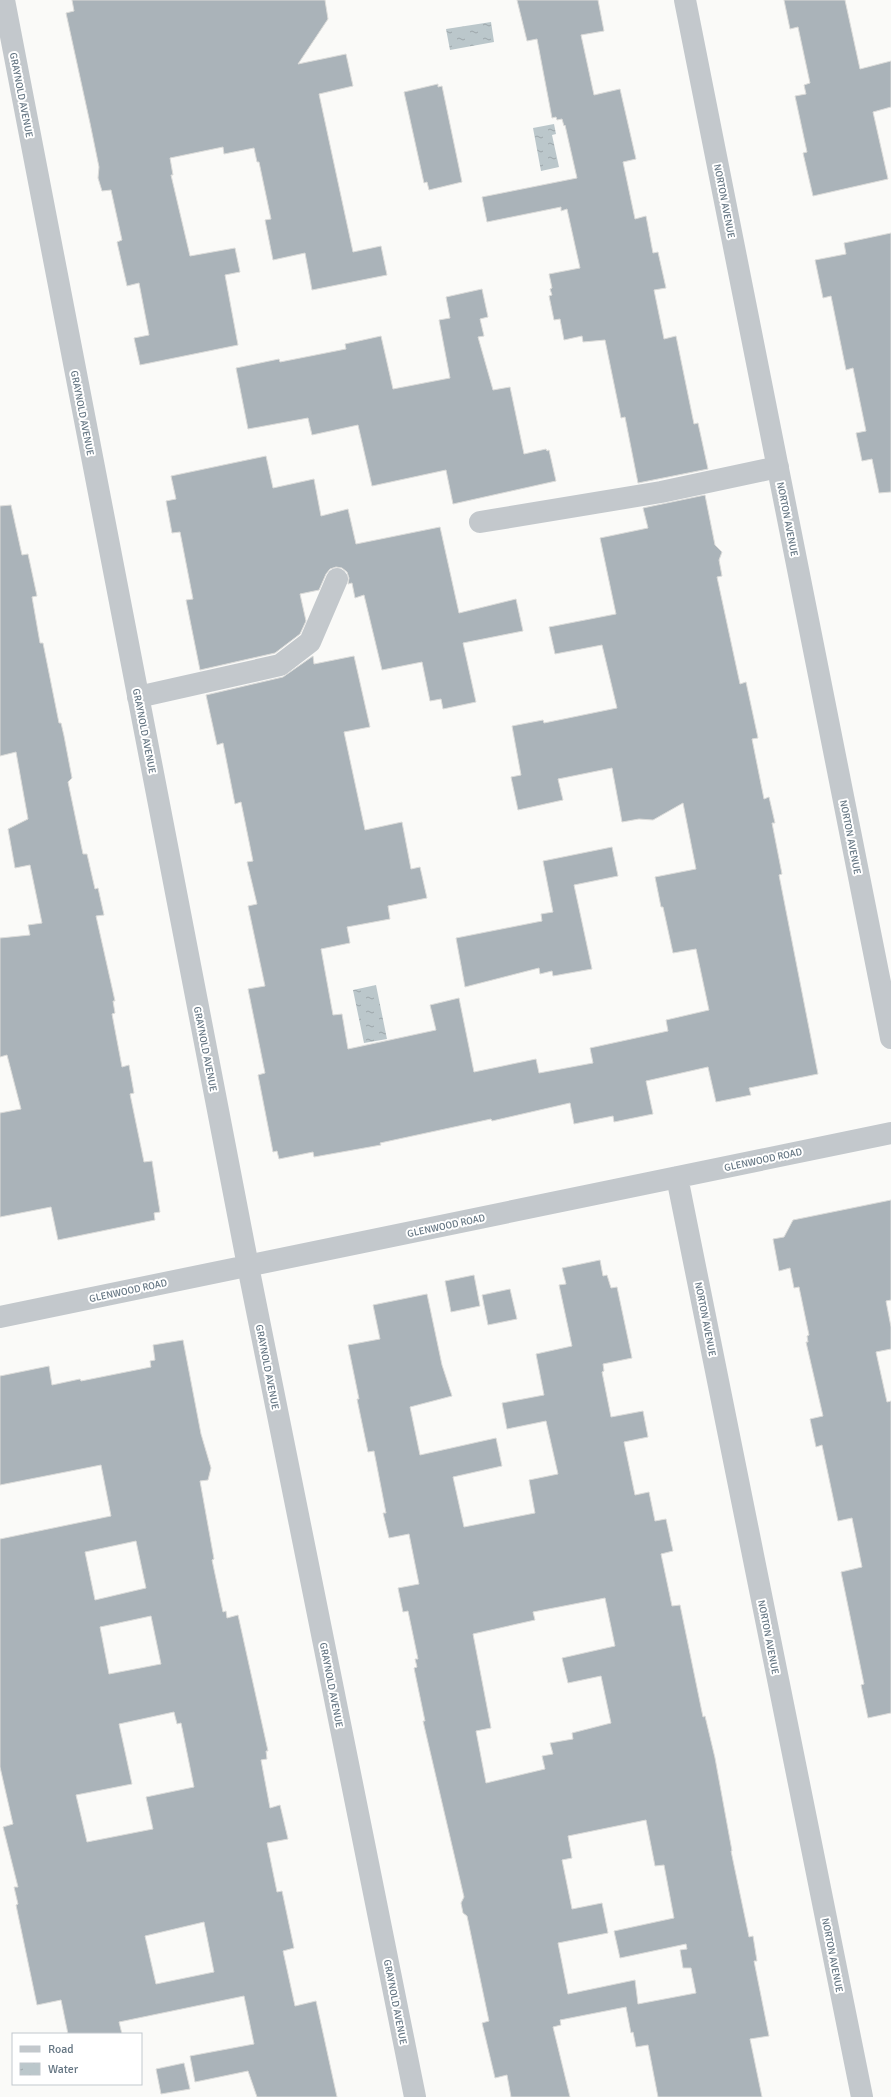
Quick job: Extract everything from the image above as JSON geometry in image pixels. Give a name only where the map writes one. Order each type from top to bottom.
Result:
[{"type":"street","name":"GRAYNOLD AVENUE","points":[[4,0],[248,1266],[415,2097]]},
{"type":"street","name":"NORTON AVENUE","points":[[685,0],[891,1038]]},
{"type":"street","points":[[480,522],[661,492],[778,467]]},
{"type":"street","points":[[138,697],[280,665],[310,642],[337,580]]},
{"type":"street","name":"GLENWOOD ROAD","points":[[0,1317],[891,1132]]},
{"type":"street","name":"NORTON AVENUE","points":[[677,1177],[862,2097]]},
{"type":"water","points":[[491,22],[494,42],[450,50],[446,29]]},
{"type":"water","points":[[554,124],[556,134],[552,135],[559,167],[541,171],[533,128]]},
{"type":"water","points":[[376,985],[387,1039],[364,1043],[353,990]]},
{"type":"building","points":[[72,0],[325,0],[328,19],[298,64],[346,54],[353,86],[319,94],[353,252],[381,246],[387,275],[312,290],[305,253],[273,260],[265,220],[271,219],[259,162],[257,162],[254,148],[224,154],[223,147],[170,158],[173,175],[171,175],[190,256],[235,248],[240,272],[225,275],[238,345],[140,365],[134,338],[149,335],[139,283],[127,286],[117,242],[122,240],[111,190],[102,191],[98,178],[99,167],[66,13],[74,11]]},
{"type":"building","points":[[517,0],[598,0],[604,31],[581,35],[594,95],[620,89],[636,159],[623,162],[635,219],[646,216],[653,253],[658,252],[666,288],[654,290],[664,339],[676,336],[694,424],[698,423],[708,469],[638,483],[625,417],[621,418],[605,340],[583,342],[582,336],[564,340],[560,319],[554,320],[549,296],[552,295],[550,289],[552,288],[549,274],[580,268],[567,209],[561,211],[561,207],[487,222],[482,197],[577,178],[565,125],[564,126],[562,119],[557,120],[556,117],[552,118],[537,39],[527,41]]},
{"type":"building","points":[[784,0],[845,0],[860,69],[891,61],[891,107],[873,112],[888,179],[813,196],[803,153],[807,152],[795,96],[806,94],[804,85],[810,83],[798,27],[790,29]]},
{"type":"building","points":[[438,84],[438,87],[442,86],[462,182],[429,190],[427,182],[424,183],[404,92]]},
{"type":"building","points":[[891,233],[891,492],[879,493],[872,459],[862,461],[856,433],[866,431],[853,368],[846,370],[831,296],[823,298],[815,260],[846,254],[844,243]]},
{"type":"building","points":[[482,289],[488,317],[480,319],[484,336],[478,337],[493,390],[510,387],[524,454],[546,449],[547,451],[549,450],[556,481],[453,504],[446,470],[372,486],[358,425],[312,435],[308,418],[248,429],[236,368],[279,359],[280,362],[346,349],[345,344],[381,336],[393,389],[450,378],[439,320],[450,318],[446,297]]},
{"type":"building","points":[[266,456],[273,488],[314,479],[321,516],[348,509],[356,544],[440,527],[459,613],[516,599],[523,631],[463,643],[476,702],[443,709],[441,699],[430,701],[422,662],[382,670],[364,595],[355,598],[352,583],[348,584],[349,578],[347,572],[342,568],[336,567],[330,569],[326,574],[319,590],[300,594],[306,621],[300,634],[275,653],[200,670],[186,600],[193,599],[180,532],[172,533],[166,501],[176,499],[171,476]]},
{"type":"building","points":[[705,495],[715,545],[722,552],[719,560],[722,576],[717,577],[740,684],[746,682],[758,738],[752,739],[764,799],[769,797],[775,823],[772,823],[782,874],[779,875],[818,1074],[749,1088],[751,1095],[716,1102],[708,1067],[646,1081],[653,1114],[614,1122],[613,1116],[574,1124],[570,1103],[492,1121],[491,1119],[380,1143],[381,1145],[314,1157],[313,1152],[279,1159],[277,1151],[273,1152],[258,1075],[265,1073],[248,989],[265,986],[248,906],[257,904],[247,862],[253,861],[241,802],[235,804],[223,743],[217,745],[206,695],[283,677],[313,656],[314,664],[354,656],[370,727],[344,732],[365,830],[402,822],[411,869],[420,867],[427,898],[388,906],[390,919],[347,927],[350,943],[321,949],[333,1015],[342,1014],[348,1049],[436,1030],[430,1005],[459,998],[474,1072],[536,1059],[539,1073],[593,1063],[590,1048],[668,1031],[666,1020],[709,1010],[696,949],[673,953],[655,877],[696,869],[683,803],[653,820],[639,819],[622,822],[612,768],[558,779],[563,800],[518,810],[511,777],[521,775],[512,726],[543,720],[544,723],[617,708],[602,645],[555,654],[549,627],[616,614],[600,538],[648,528],[643,508]]},
{"type":"building","points":[[11,505],[22,555],[28,554],[37,596],[32,597],[40,643],[43,643],[59,723],[61,723],[64,736],[72,778],[68,782],[83,854],[87,854],[95,889],[98,888],[104,915],[96,916],[115,1001],[113,1001],[115,1013],[112,1014],[122,1067],[129,1065],[134,1093],[130,1094],[144,1162],[152,1161],[160,1212],[154,1213],[155,1220],[58,1240],[51,1207],[0,1217],[0,1113],[21,1109],[7,1055],[0,1057],[0,938],[30,935],[28,925],[42,923],[30,865],[15,868],[8,829],[28,819],[16,752],[0,756],[0,506]]},
{"type":"building","points":[[612,847],[618,876],[574,885],[592,969],[553,976],[552,971],[540,974],[539,968],[465,987],[456,938],[542,921],[541,914],[553,912],[543,861]]},
{"type":"building","points":[[891,1200],[891,1300],[886,1301],[891,1327],[891,1349],[876,1352],[887,1402],[891,1401],[891,1713],[868,1718],[861,1685],[864,1684],[841,1572],[862,1567],[852,1518],[838,1521],[822,1445],[816,1447],[810,1419],[823,1416],[806,1342],[808,1342],[807,1336],[809,1335],[799,1287],[794,1288],[790,1268],[779,1271],[773,1239],[784,1237],[793,1220]]},
{"type":"building","points":[[600,1260],[603,1276],[607,1275],[611,1288],[617,1287],[632,1358],[603,1364],[604,1371],[602,1372],[611,1417],[643,1411],[648,1437],[624,1442],[635,1495],[649,1492],[655,1521],[666,1519],[673,1551],[661,1554],[672,1606],[680,1605],[703,1717],[705,1716],[715,1758],[731,1851],[749,1937],[753,1936],[757,1961],[754,1961],[769,2036],[750,2039],[762,2097],[658,2097],[648,2045],[636,2047],[633,2032],[631,2033],[626,2007],[560,2020],[561,2025],[553,2027],[570,2097],[511,2097],[507,2075],[495,2078],[482,2023],[489,2021],[467,1916],[463,1913],[461,1903],[464,1897],[423,1721],[425,1721],[414,1668],[417,1667],[415,1659],[418,1659],[408,1611],[403,1612],[398,1588],[419,1584],[409,1534],[389,1538],[383,1513],[386,1513],[374,1451],[368,1452],[348,1345],[380,1339],[373,1305],[427,1294],[442,1365],[452,1396],[410,1407],[420,1455],[496,1438],[502,1466],[453,1477],[464,1527],[535,1513],[529,1480],[558,1474],[546,1421],[507,1429],[502,1403],[544,1395],[536,1354],[572,1346],[559,1285],[566,1284],[562,1268]],"holes":[[[605,1598],[615,1646],[562,1658],[568,1683],[601,1676],[611,1723],[572,1733],[573,1739],[550,1743],[553,1754],[542,1756],[545,1769],[486,1783],[476,1731],[491,1728],[473,1634],[535,1620],[533,1612]],[[646,1820],[655,1866],[664,1865],[674,1918],[614,1931],[620,1958],[686,1944],[687,1949],[680,1950],[683,1968],[691,1968],[696,1993],[638,2004],[635,1980],[568,1994],[558,1943],[608,1933],[602,1903],[572,1909],[562,1860],[572,1858],[568,1836]]]},
{"type":"building","points":[[474,1275],[480,1306],[451,1312],[445,1281]]},
{"type":"building","points":[[510,1289],[517,1319],[488,1325],[482,1295]]},
{"type":"building","points":[[183,1340],[201,1434],[211,1468],[208,1480],[200,1481],[214,1559],[212,1560],[223,1612],[226,1611],[227,1618],[238,1615],[268,1751],[266,1751],[267,1759],[261,1760],[270,1808],[280,1805],[288,1839],[267,1843],[277,1892],[282,1891],[294,1948],[283,1951],[295,2006],[316,2001],[337,2097],[257,2097],[248,2071],[195,2082],[190,2056],[254,2044],[244,1996],[119,2022],[122,2033],[68,2033],[61,2000],[37,2005],[16,1905],[18,1904],[14,1887],[18,1887],[3,1827],[13,1824],[0,1767],[0,1539],[111,1516],[101,1465],[0,1485],[0,1376],[49,1366],[52,1385],[80,1379],[81,1381],[151,1367],[150,1361],[155,1360],[153,1345]],"holes":[[[136,1541],[146,1588],[95,1600],[85,1552]],[[151,1616],[161,1664],[109,1674],[100,1627]],[[174,1712],[177,1724],[181,1723],[194,1787],[146,1797],[153,1829],[87,1842],[76,1795],[132,1784],[119,1724]],[[204,1922],[214,1972],[156,1984],[145,1936]]]},
{"type":"building","points":[[184,2063],[190,2089],[161,2094],[156,2069]]}]
